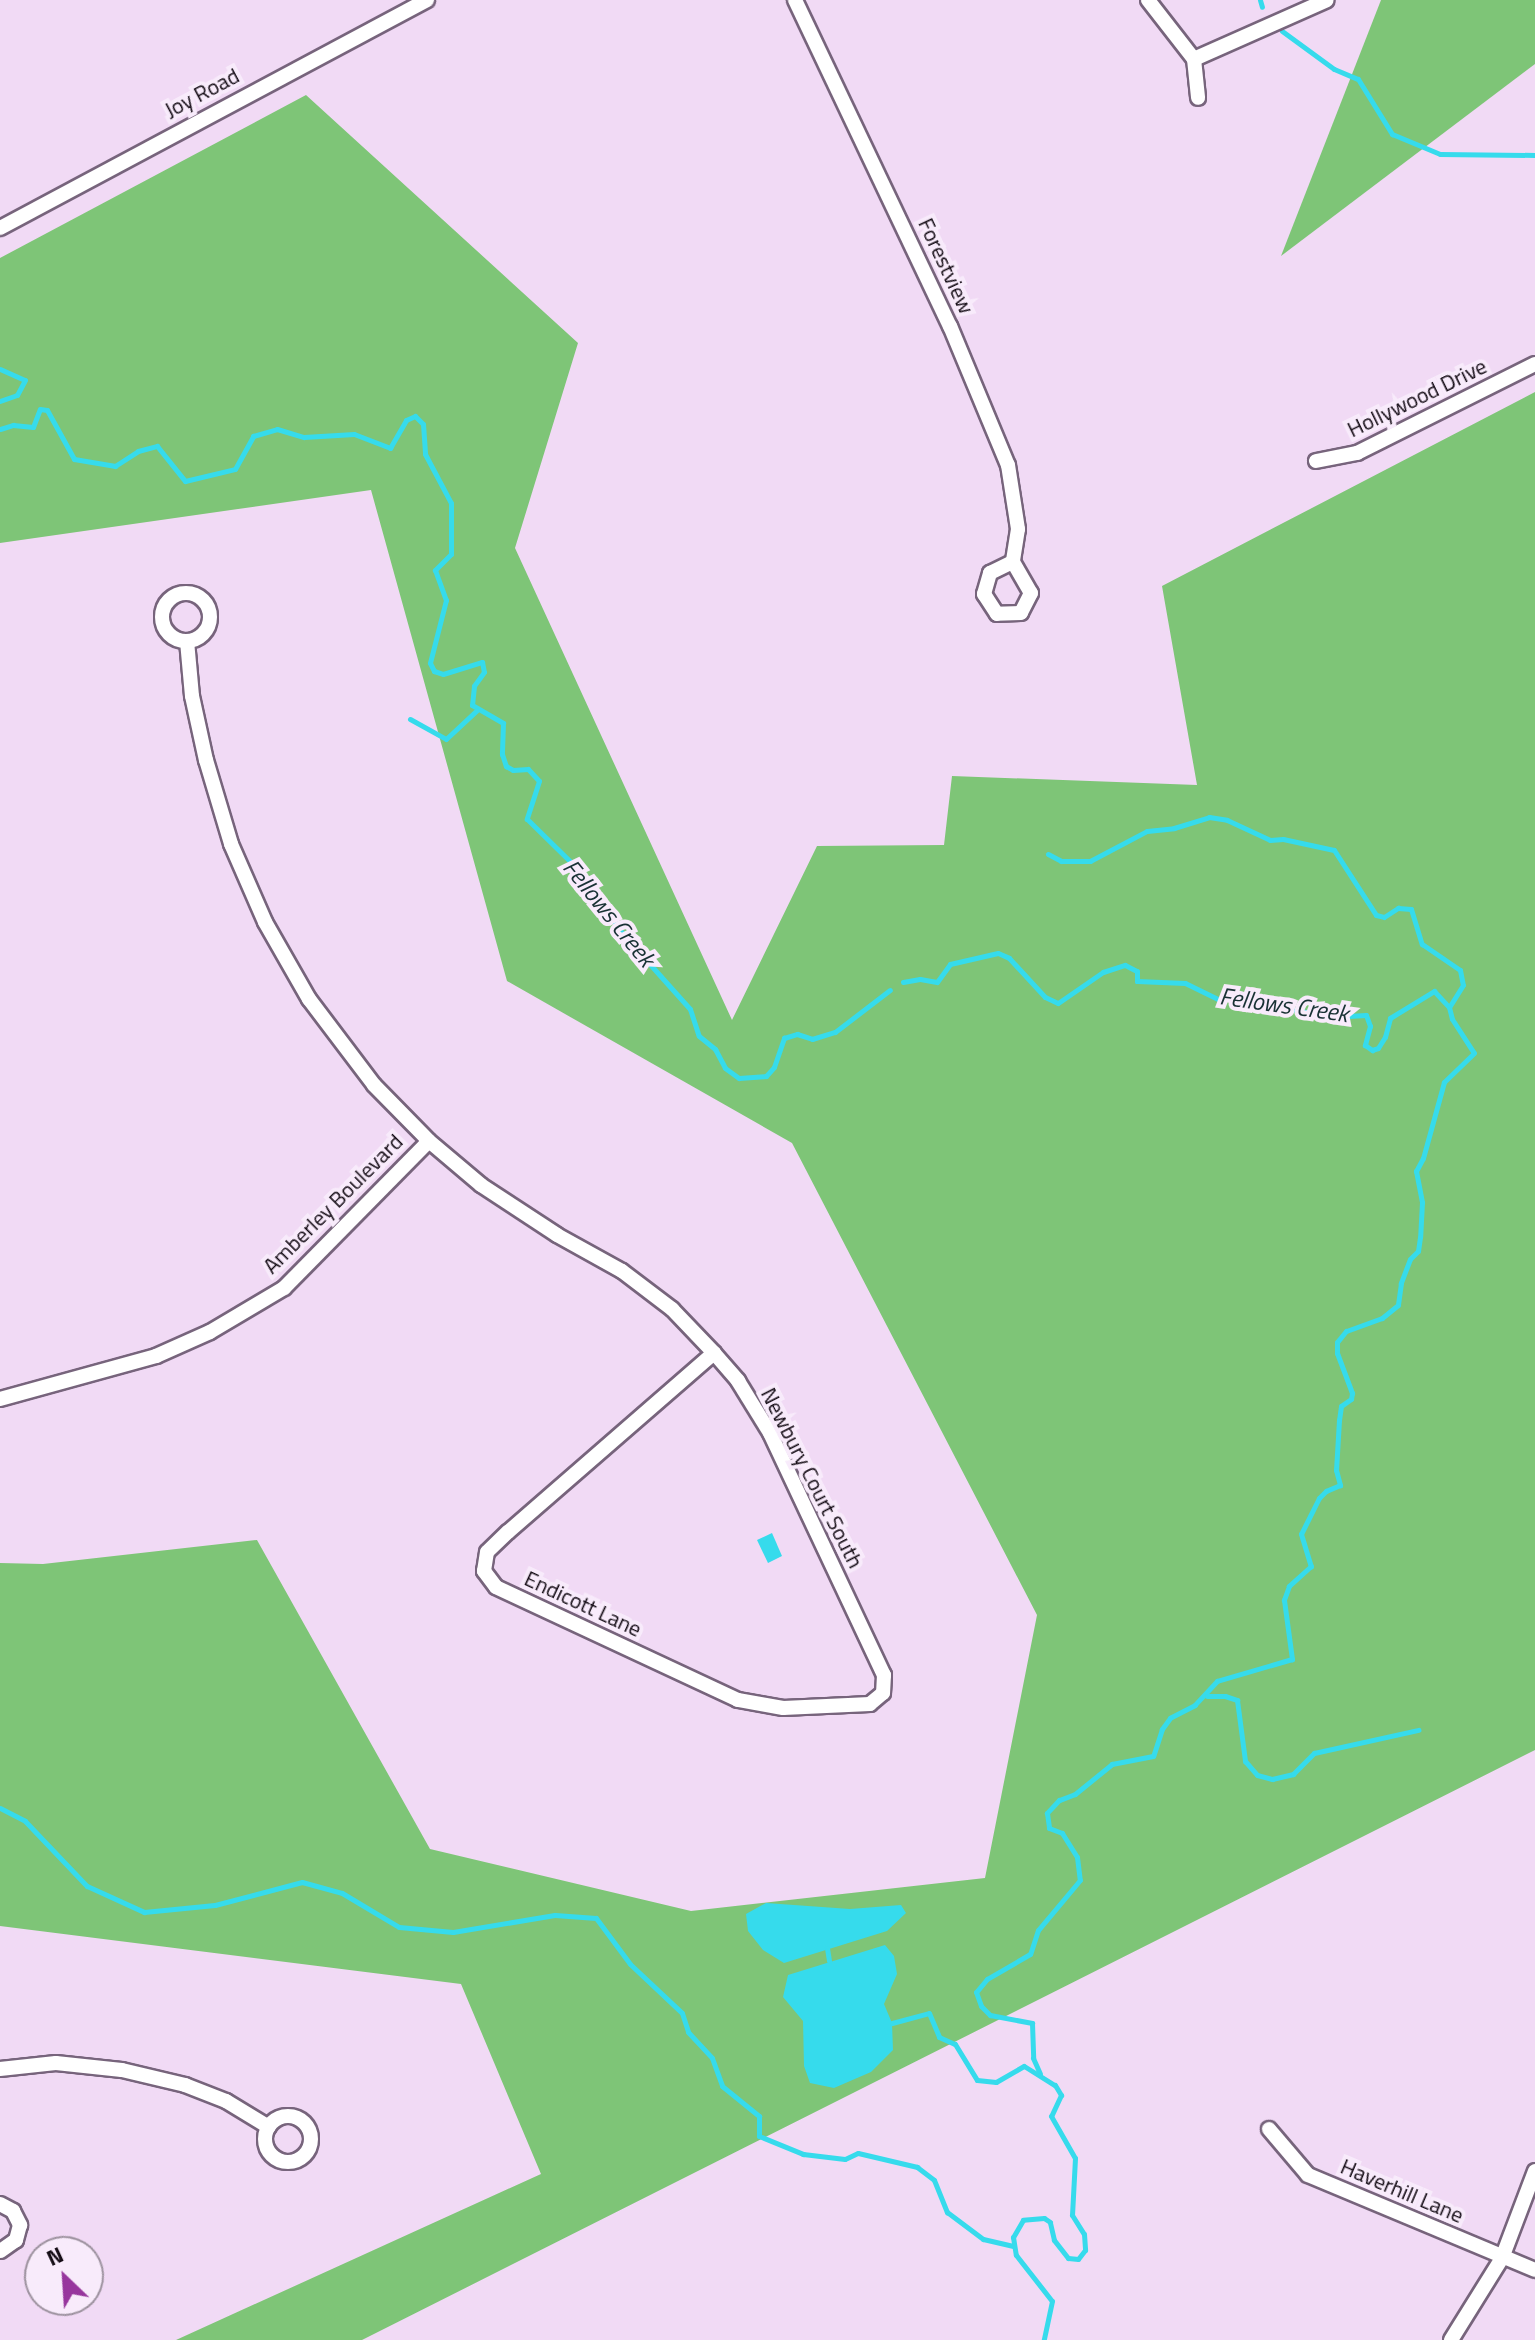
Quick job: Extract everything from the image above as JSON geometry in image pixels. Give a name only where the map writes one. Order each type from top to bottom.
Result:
[{"type":"street","name":"Joy Road","points":[[0,228],[101,171],[427,0]]},
{"type":"street","name":"Forestview","points":[[795,0],[956,339],[1008,465],[1018,529],[1013,562]]},
{"type":"street","points":[[1148,0],[1194,59],[1198,98]]},
{"type":"street","points":[[1194,59],[1327,0]]},
{"type":"street","name":"Hollywood Drive","points":[[1316,461],[1357,453],[1535,364]]},
{"type":"street","name":"Newbury Court South","points":[[187,641],[192,696],[206,760],[231,844],[265,922],[309,999],[374,1085],[429,1141],[481,1185],[557,1235],[622,1271],[660,1299],[738,1381],[770,1433],[884,1675],[883,1693]]},
{"type":"street","name":"Amberley Boulevard","points":[[0,1399],[156,1356],[210,1332],[284,1288],[429,1141]]},
{"type":"street","name":"Endicott Lane","points":[[714,1353],[508,1532],[487,1552],[484,1571],[496,1587],[738,1700],[783,1708],[837,1707],[870,1704],[883,1693]]},
{"type":"street","points":[[0,2069],[56,2063],[122,2070],[185,2085],[226,2101],[269,2127]]},
{"type":"street","name":"Haverhill Lane","points":[[1269,2129],[1308,2175],[1535,2270]]},
{"type":"street","points":[[1451,2340],[1502,2258],[1535,2171]]},
{"type":"street","points":[[0,2204],[13,2211],[20,2225],[16,2240],[0,2251]]},
{"type":"green space","points":[[1381,0],[1535,0],[1535,64],[1281,256]]},
{"type":"green space","points":[[306,95],[578,343],[515,548],[732,1020],[817,846],[944,845],[952,776],[1197,785],[1162,586],[1535,392],[1535,1750],[362,2340],[176,2340],[541,2174],[461,1984],[0,1926],[0,1563],[43,1564],[257,1540],[430,1849],[691,1911],[985,1878],[1037,1615],[792,1143],[507,981],[371,490],[0,543],[0,258]]},
{"type":"water","points":[[772,1533],[782,1556],[768,1563],[757,1540]]},
{"type":"water","points":[[766,1903],[850,1909],[901,1905],[906,1913],[887,1931],[784,1963],[763,1950],[748,1931],[746,1914]]},
{"type":"water","points":[[885,1945],[894,1956],[897,1974],[884,2004],[892,2023],[893,2050],[871,2072],[834,2088],[810,2083],[804,2066],[803,2021],[783,1997],[788,1975]]},
{"type":"waterway","points":[[1260,0],[1262,7]]},
{"type":"waterway","points":[[1282,31],[1334,69],[1358,79],[1392,134],[1440,154],[1535,155]]},
{"type":"waterway","name":"Fellows Creek","points":[[0,369],[25,380],[17,395],[0,401]]},
{"type":"waterway","name":"Fellows Creek","points":[[0,429],[13,425],[33,427],[40,409],[47,410],[74,459],[115,466],[138,451],[157,446],[185,481],[235,469],[253,436],[277,429],[304,437],[354,434],[390,448],[406,420],[415,416],[423,424],[425,454],[451,503],[451,554],[435,570],[446,600],[430,663],[434,671],[443,674],[482,662],[484,672],[474,686],[472,705],[503,723],[502,754],[506,766],[513,770],[528,769],[539,781],[527,819],[582,873],[622,933],[690,1009],[699,1036],[715,1049],[725,1068],[739,1078],[766,1076],[774,1067],[784,1038],[797,1034],[812,1039],[835,1032],[890,990]]},
{"type":"waterway","points":[[410,719],[446,739],[477,710]]},
{"type":"waterway","points":[[1048,854],[1061,861],[1090,861],[1147,831],[1174,828],[1209,817],[1227,820],[1270,840],[1283,839],[1334,850],[1376,915],[1384,917],[1398,908],[1411,909],[1422,944],[1460,970],[1463,985],[1449,1007]]},
{"type":"waterway","name":"Fellows Creek","points":[[903,982],[920,979],[937,982],[950,964],[998,953],[1009,958],[1045,997],[1058,1003],[1103,972],[1125,965],[1137,971],[1137,981],[1185,983],[1218,999],[1241,998],[1330,1017],[1366,1015],[1370,1026],[1365,1045],[1372,1050],[1378,1048],[1385,1037],[1390,1018],[1434,991],[1449,1007],[1452,1019],[1474,1053],[1444,1082],[1423,1158],[1416,1171],[1422,1202],[1420,1237],[1418,1251],[1410,1259],[1401,1283],[1398,1305],[1382,1318],[1346,1331],[1337,1342],[1337,1353],[1352,1393],[1351,1399],[1341,1406],[1339,1420],[1336,1470],[1340,1485],[1319,1498],[1301,1534],[1311,1566],[1289,1586],[1284,1600],[1292,1659],[1217,1681],[1195,1705],[1170,1718],[1162,1729],[1153,1756],[1112,1764],[1075,1794],[1059,1800],[1047,1813],[1049,1828],[1062,1833],[1077,1857],[1080,1880],[1038,1930],[1030,1954],[987,1979],[976,1992],[981,2006],[990,2015],[1032,2023],[1033,2058],[1040,2074]]},
{"type":"waterway","points":[[1207,1696],[1237,1700],[1245,1761],[1257,1775],[1272,1779],[1293,1774],[1314,1753],[1418,1730]]},
{"type":"waterway","points":[[0,1808],[25,1821],[87,1886],[144,1912],[215,1905],[302,1882],[342,1893],[399,1927],[453,1932],[555,1915],[596,1918],[630,1964],[682,2013],[688,2032],[712,2058],[722,2086],[759,2116],[759,2136],[803,2154],[845,2159],[858,2153],[917,2167],[934,2180],[947,2212],[983,2239],[1013,2246]]},
{"type":"waterway","points":[[827,1948],[829,1961]]},
{"type":"waterway","name":"Fellows Creek","points":[[892,2023],[929,2013],[939,2037],[955,2044],[977,2080],[996,2082],[1024,2066],[1055,2085],[1061,2095],[1051,2116],[1075,2158],[1072,2215],[1084,2234],[1085,2250],[1078,2259],[1068,2258],[1054,2240],[1050,2222],[1044,2218],[1023,2220],[1013,2237],[1016,2255],[1052,2301],[1044,2340]]}]
